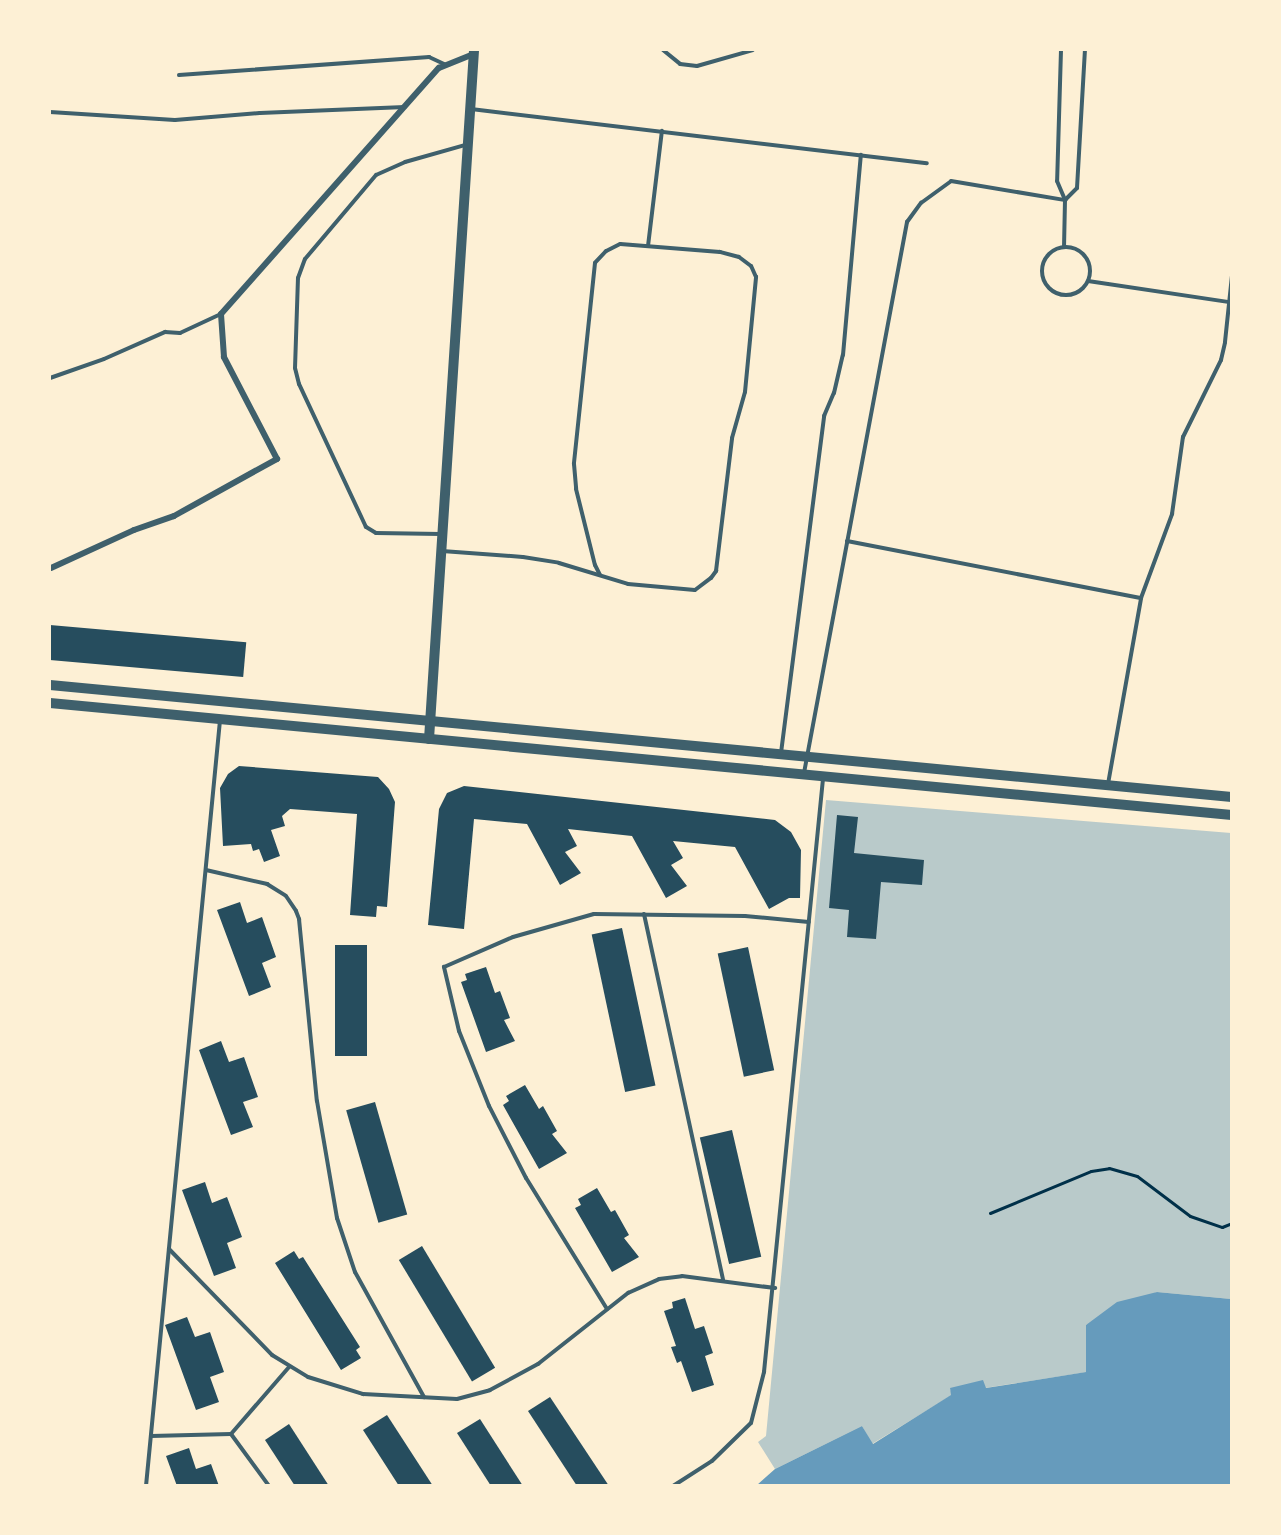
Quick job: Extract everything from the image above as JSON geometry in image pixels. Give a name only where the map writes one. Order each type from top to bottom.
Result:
[{"type":"street","points":[[51,568],[134,530],[174,516],[277,459],[224,357],[221,314],[439,68],[474,52],[429,739]]},
{"type":"street","points":[[50,685],[1232,796]]},
{"type":"street","points":[[50,703],[1232,815]]},
{"type":"lane","points":[[663,50],[680,64],[697,66],[753,50]]},
{"type":"lane","points":[[1061,50],[1057,181],[1065,200],[1064,247]]},
{"type":"lane","points":[[1065,200],[1077,188],[1084,50]]},
{"type":"lane","points":[[180,75],[429,57],[447,65]]},
{"type":"lane","points":[[50,112],[175,120],[260,113],[405,107]]},
{"type":"lane","points":[[470,109],[927,163]]},
{"type":"lane","points":[[648,246],[662,131]]},
{"type":"lane","points":[[442,534],[376,533],[366,527],[299,384],[296,368],[298,278],[305,259],[376,175],[405,162],[468,144]]},
{"type":"lane","points":[[781,753],[824,416],[834,393],[843,355],[861,155]]},
{"type":"lane","points":[[804,774],[907,222],[921,203],[951,181],[1065,200]]},
{"type":"lane","points":[[441,551],[524,556],[600,574],[628,584],[695,590],[711,578],[716,571],[732,438],[745,392],[756,277],[751,266],[739,257],[720,252],[620,244],[606,252],[595,263],[574,464],[576,489],[595,565],[600,574]]},
{"type":"lane","points":[[1088,282],[1090,267],[1084,255],[1071,247],[1051,252],[1044,262],[1042,275],[1048,286],[1059,294],[1072,294],[1088,282],[1229,302]]},
{"type":"lane","points":[[1107,784],[1141,598],[1172,514],[1183,437],[1221,360],[1232,274]]},
{"type":"lane","points":[[50,378],[104,359],[165,332],[180,333],[221,314]]},
{"type":"lane","points":[[847,541],[1141,598]]},
{"type":"lane","points":[[146,1485],[220,719]]},
{"type":"lane","points":[[673,1485],[712,1461],[751,1424],[764,1372],[824,775]]},
{"type":"lane","points":[[205,870],[267,884],[286,896],[296,911],[317,1101],[337,1218],[355,1272],[425,1397]]},
{"type":"lane","points":[[607,1309],[526,1178],[489,1106],[459,1031],[444,968],[486,947],[541,928],[594,914],[745,916],[809,922]]},
{"type":"lane","points":[[644,915],[723,1281]]},
{"type":"lane","points":[[169,1248],[256,1341],[289,1367],[326,1385],[344,1390],[425,1397],[457,1399],[506,1383],[538,1364],[628,1293],[659,1279],[682,1276],[774,1288]]},
{"type":"lane","points":[[150,1436],[231,1434],[289,1367]]},
{"type":"lane","points":[[231,1434],[270,1485]]},
{"type":"path","points":[[990,1213],[1091,1171],[1109,1168],[1137,1176],[1190,1216],[1222,1227],[1232,1223]]},
{"type":"shaded area","points":[[826,800],[1231,833],[1231,1299],[1157,1292],[1086,1325],[1087,1372],[985,1388],[950,1388],[952,1395],[872,1444],[862,1426],[775,1469],[758,1442],[766,1436]]},
{"type":"water","points":[[1157,1292],[1231,1299],[1231,1485],[757,1485],[775,1469],[862,1426],[873,1444],[951,1395],[950,1388],[983,1380],[986,1388],[1086,1372],[1086,1325],[1117,1302]]},
{"type":"building","points":[[50,625],[246,642],[243,677],[50,660]]},
{"type":"building","points":[[239,766],[378,777],[389,789],[395,802],[387,907],[377,906],[376,917],[350,915],[357,814],[290,809],[282,816],[285,826],[271,830],[280,856],[264,862],[259,849],[253,851],[251,844],[223,846],[220,788],[228,774]]},
{"type":"building","points":[[464,786],[775,820],[791,832],[801,850],[800,898],[789,898],[769,909],[735,847],[673,841],[683,858],[671,865],[687,886],[666,898],[632,836],[568,829],[577,846],[565,852],[581,873],[560,885],[527,824],[474,819],[464,929],[428,925],[439,809],[447,793]]},
{"type":"building","points":[[837,815],[858,817],[854,853],[924,860],[922,885],[881,882],[876,939],[847,937],[849,910],[829,908]]},
{"type":"building","points":[[240,902],[247,923],[262,917],[276,957],[262,963],[271,987],[249,996],[217,910]]},
{"type":"building","points":[[622,928],[655,1085],[625,1092],[592,934]]},
{"type":"building","points":[[335,945],[367,945],[367,1056],[335,1056]]},
{"type":"building","points":[[748,947],[774,1070],[744,1077],[718,953]]},
{"type":"building","points":[[486,967],[495,993],[500,991],[510,1018],[504,1020],[515,1041],[486,1052],[461,982],[467,980],[465,974]]},
{"type":"building","points":[[221,1041],[229,1062],[244,1057],[258,1097],[243,1102],[253,1127],[231,1135],[199,1050]]},
{"type":"building","points":[[525,1085],[539,1109],[543,1106],[557,1131],[552,1134],[567,1153],[539,1169],[503,1105],[509,1101],[506,1096]]},
{"type":"building","points":[[375,1102],[407,1214],[378,1223],[346,1110]]},
{"type":"building","points":[[732,1130],[761,1257],[729,1264],[700,1137]]},
{"type":"building","points":[[205,1182],[212,1203],[227,1197],[242,1237],[227,1243],[236,1268],[214,1276],[182,1190]]},
{"type":"building","points":[[597,1188],[611,1212],[615,1210],[629,1235],[624,1238],[639,1257],[612,1272],[575,1208],[581,1205],[578,1199]]},
{"type":"building","points":[[422,1246],[495,1368],[472,1382],[399,1260]]},
{"type":"building","points":[[294,1251],[299,1259],[303,1257],[360,1347],[356,1350],[361,1358],[341,1370],[275,1263]]},
{"type":"building","points":[[685,1298],[695,1329],[704,1326],[713,1353],[705,1356],[714,1385],[692,1392],[681,1361],[677,1363],[671,1347],[676,1346],[664,1311],[673,1308],[672,1302]]},
{"type":"building","points":[[187,1317],[195,1337],[210,1332],[224,1372],[210,1377],[219,1402],[196,1410],[165,1325]]},
{"type":"building","points":[[550,1397],[609,1486],[577,1486],[528,1411]]},
{"type":"building","points":[[387,1415],[433,1486],[399,1486],[363,1430]]},
{"type":"building","points":[[480,1419],[523,1486],[491,1486],[457,1433]]},
{"type":"building","points":[[289,1424],[329,1486],[295,1486],[265,1440]]},
{"type":"building","points":[[189,1448],[196,1469],[211,1464],[219,1486],[177,1486],[166,1456]]}]
